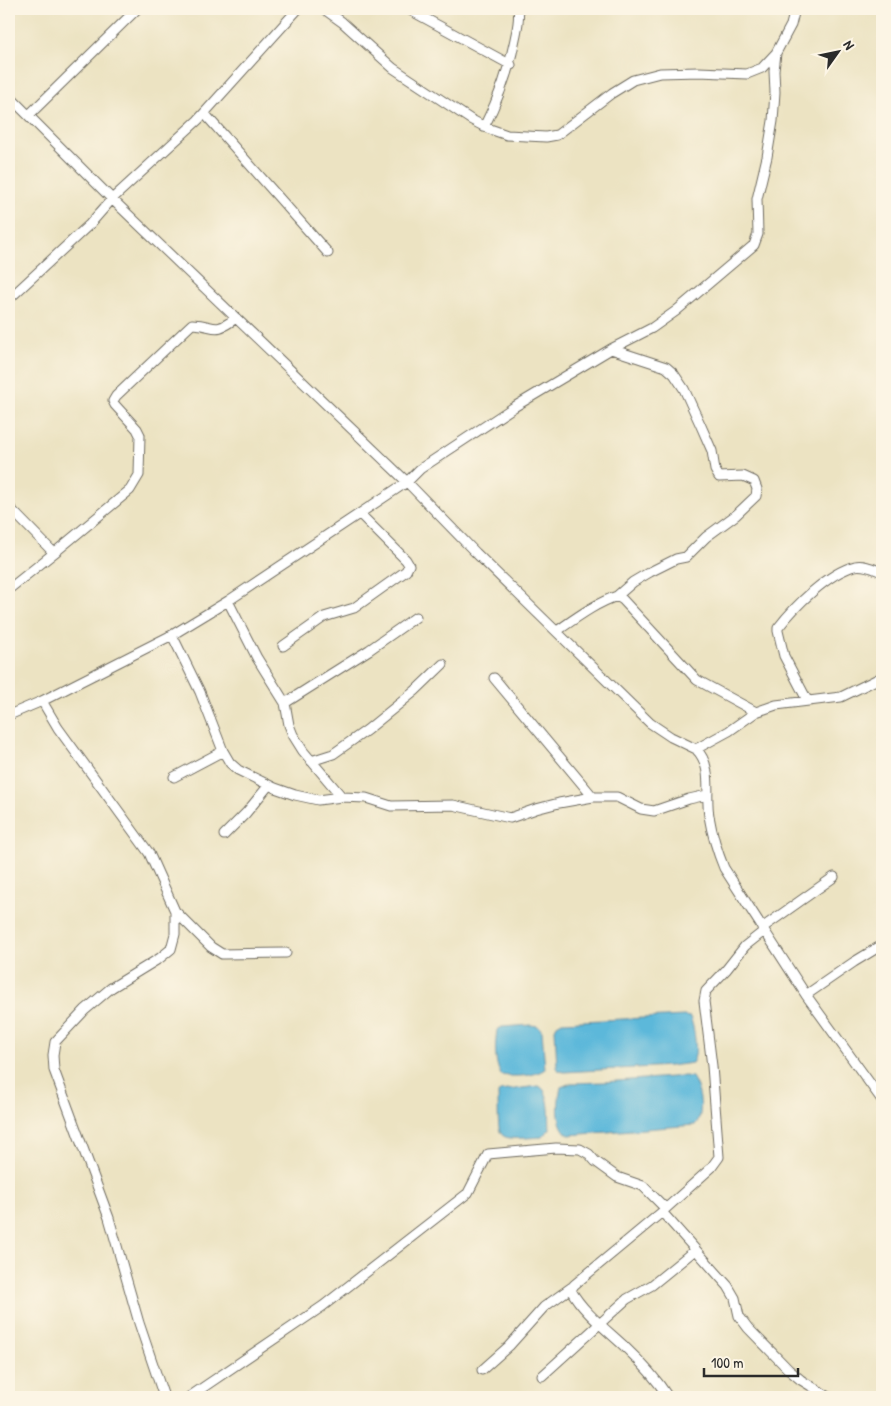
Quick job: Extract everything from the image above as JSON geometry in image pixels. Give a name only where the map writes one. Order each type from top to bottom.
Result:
[{"type":"street","points":[[28,115],[137,9]]},
{"type":"street","points":[[9,299],[90,224],[112,199],[204,114],[298,9]]},
{"type":"street","points":[[324,9],[342,22],[393,68],[484,127],[507,135],[546,137],[557,134],[612,93],[633,80],[660,73],[748,74],[762,68],[776,54],[791,25],[795,9]]},
{"type":"street","points":[[408,9],[510,65]]},
{"type":"street","points":[[484,127],[498,100],[510,65],[519,19],[518,9]]},
{"type":"street","points":[[9,715],[42,701],[172,635],[228,602],[407,482],[420,469],[514,407],[611,349],[652,328],[676,311],[754,245],[758,234],[757,199],[773,121],[776,54]]},
{"type":"street","points":[[9,96],[112,199],[407,482],[476,553],[650,723],[671,737],[696,749],[706,763],[709,814],[715,846],[724,868],[806,995],[882,1100]]},
{"type":"street","points":[[204,114],[328,253]]},
{"type":"street","points":[[9,589],[130,490],[139,475],[140,435],[138,429],[115,405],[113,401],[116,396],[192,324],[202,324],[217,329],[223,328],[236,318]]},
{"type":"street","points":[[557,631],[582,614],[617,596],[633,582],[650,572],[676,559],[686,557],[706,537],[736,515],[756,496],[757,489],[754,481],[743,476],[719,477],[715,470],[712,450],[684,389],[674,374],[666,367],[611,349]]},
{"type":"street","points":[[9,508],[54,553]]},
{"type":"street","points":[[283,646],[324,617],[354,608],[406,571],[409,565],[406,560],[360,514]]},
{"type":"street","points":[[806,700],[784,656],[778,628],[805,599],[834,576],[855,566],[869,567],[882,572]]},
{"type":"street","points":[[617,596],[664,642],[697,680],[756,712]]},
{"type":"street","points":[[228,602],[257,658],[285,704],[288,725],[303,751],[342,797]]},
{"type":"street","points":[[285,704],[416,617]]},
{"type":"street","points":[[172,635],[200,692],[223,751],[230,763],[238,770],[269,785],[296,795],[318,800],[342,797],[366,798],[391,806],[453,805],[510,818],[536,809],[593,797],[617,797],[641,809],[654,811],[689,798],[707,795]]},
{"type":"street","points":[[311,761],[333,754],[367,730],[415,691],[443,664]]},
{"type":"street","points":[[696,749],[729,731],[756,712],[776,705],[841,697],[882,677]]},
{"type":"street","points":[[494,678],[593,797]]},
{"type":"street","points":[[42,701],[58,728],[149,853],[175,911],[211,947],[222,954],[286,953]]},
{"type":"street","points":[[174,777],[223,751]]},
{"type":"street","points":[[224,835],[246,814],[269,785]]},
{"type":"street","points":[[482,1370],[509,1346],[544,1307],[572,1287],[663,1210],[711,1168],[719,1157],[712,1066],[704,1001],[706,991],[726,970],[744,946],[763,929],[834,877]]},
{"type":"street","points":[[164,1397],[139,1323],[109,1218],[54,1070],[53,1055],[55,1042],[85,1010],[111,988],[160,958],[171,949],[175,934],[175,911]]},
{"type":"street","points":[[806,995],[882,945]]},
{"type":"street","points":[[189,1397],[323,1306],[468,1193],[488,1154],[556,1148],[580,1149],[617,1177],[643,1186],[695,1250],[728,1286],[735,1298],[739,1316],[748,1328],[789,1370],[801,1380],[829,1397]]},
{"type":"street","points":[[542,1376],[627,1299],[652,1285],[695,1250]]},
{"type":"street","points":[[572,1287],[573,1293],[600,1324],[651,1373],[668,1397]]},
{"type":"water","points":[[690,1017],[693,1027],[695,1054],[692,1063],[564,1072],[559,1071],[557,1067],[555,1029],[562,1022]]},
{"type":"water","points":[[538,1026],[542,1031],[545,1069],[535,1074],[524,1076],[501,1075],[496,1059],[497,1030],[502,1027]]},
{"type":"water","points":[[692,1077],[699,1095],[701,1108],[695,1125],[569,1135],[561,1126],[559,1099],[561,1087],[571,1083]]},
{"type":"water","points":[[538,1086],[545,1092],[547,1098],[550,1129],[542,1137],[515,1138],[502,1135],[498,1121],[498,1094],[500,1091]]}]
